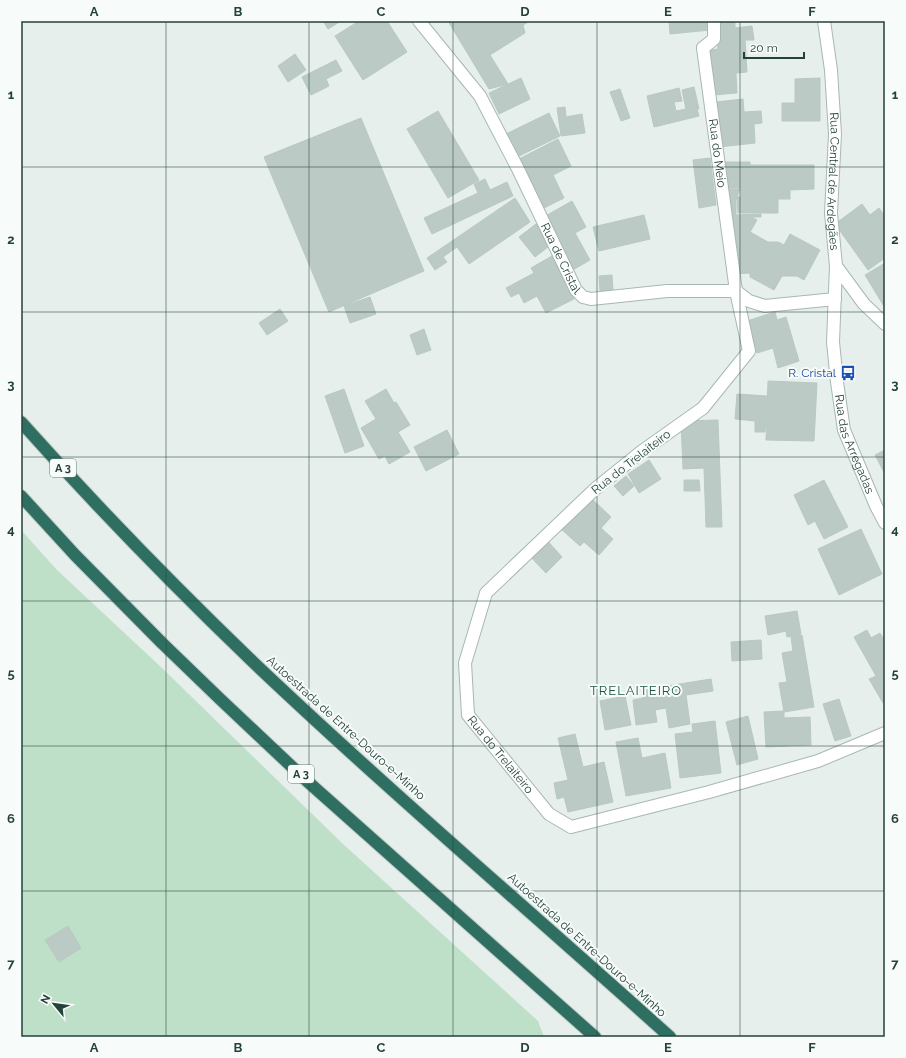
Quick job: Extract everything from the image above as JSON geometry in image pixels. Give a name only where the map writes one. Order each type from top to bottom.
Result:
[{"type":"highway","name":"Autoestrada de Entre-Douro-e-Minho","points":[[21,422],[105,514],[253,662],[340,743],[670,1037]]},
{"type":"highway","name":"A 3","points":[[21,496],[75,555],[156,638],[307,781],[595,1037]]},
{"type":"street","name":"Rua de Cristal","points":[[419,21],[480,96],[518,169],[576,290],[583,297],[591,299],[667,291],[736,291]]},
{"type":"street","name":"Rua do Meio","points":[[714,21],[714,39],[703,48],[736,291]]},
{"type":"street","name":"Rua Central de Ardegães","points":[[824,21],[831,70],[835,134],[831,213],[836,266],[864,304],[885,324]]},
{"type":"street","name":"Rua das Arregadas","points":[[836,266],[833,342],[844,430],[876,506],[885,523]]},
{"type":"street","points":[[736,291],[749,301],[764,306],[835,299]]},
{"type":"street","name":"Rua do Trelaiteiro","points":[[736,291],[749,351],[703,408],[641,452],[595,489],[486,593],[465,663],[468,715],[550,814],[572,827],[709,792],[818,761],[885,733]]},
{"type":"green space","points":[[21,530],[57,570],[162,668],[343,844],[538,1021],[544,1037],[21,1037]]},
{"type":"building","points":[[323,21],[341,21],[328,29]]},
{"type":"building","points":[[359,21],[387,21],[407,52],[363,80],[335,36]]},
{"type":"building","points":[[448,21],[530,21],[523,25],[525,33],[490,55],[508,84],[489,89]]},
{"type":"building","points":[[669,21],[710,21],[710,30],[670,34]]},
{"type":"building","points":[[716,21],[735,21],[735,28],[752,26],[754,40],[745,40],[747,72],[736,73],[737,93],[713,95],[710,50],[718,49]]},
{"type":"building","points":[[295,54],[306,70],[288,82],[278,66]]},
{"type":"building","points":[[336,60],[342,71],[326,79],[329,86],[311,95],[302,77]]},
{"type":"building","points":[[521,78],[530,99],[499,114],[489,93]]},
{"type":"building","points":[[820,78],[820,121],[782,121],[782,103],[795,103],[795,79]]},
{"type":"building","points":[[694,87],[699,116],[654,127],[647,96],[679,88],[682,101],[674,102],[676,111],[686,109],[682,90]]},
{"type":"building","points":[[620,89],[630,118],[621,121],[610,92]]},
{"type":"building","points":[[743,99],[744,112],[761,111],[762,123],[754,124],[755,143],[719,147],[716,102]]},
{"type":"building","points":[[565,107],[566,117],[582,114],[585,133],[561,136],[557,108]]},
{"type":"building","points":[[438,111],[479,180],[448,198],[407,129]]},
{"type":"building","points":[[549,113],[560,136],[517,157],[506,134]]},
{"type":"building","points":[[361,118],[424,271],[329,312],[264,157]]},
{"type":"building","points":[[558,139],[571,166],[553,175],[564,198],[542,209],[517,160]]},
{"type":"building","points":[[710,158],[716,205],[699,208],[693,160]]},
{"type":"building","points":[[725,162],[750,162],[750,165],[814,165],[814,189],[790,190],[790,199],[778,199],[778,213],[738,213],[737,197],[741,197],[741,188],[725,188]]},
{"type":"building","points":[[485,179],[490,190],[507,182],[513,196],[432,234],[424,218],[478,193],[474,184]]},
{"type":"building","points":[[729,189],[740,189],[736,200],[736,215],[761,214],[761,217],[751,217],[757,220],[750,232],[768,242],[778,242],[784,245],[790,234],[820,250],[804,280],[797,276],[782,276],[774,290],[750,277],[750,273],[732,274]]},
{"type":"building","points":[[515,198],[530,222],[469,264],[457,247],[443,257],[447,262],[435,270],[427,258]]},
{"type":"building","points":[[572,201],[586,227],[575,233],[590,260],[571,271],[542,218]]},
{"type":"building","points":[[862,204],[870,215],[879,208],[885,216],[885,258],[868,270],[835,224]]},
{"type":"building","points":[[644,215],[650,239],[599,251],[593,227]]},
{"type":"building","points":[[536,224],[552,244],[535,257],[519,237]]},
{"type":"building","points":[[552,256],[574,299],[546,313],[537,296],[524,303],[519,293],[511,297],[506,288],[534,273],[531,268]]},
{"type":"building","points":[[885,263],[885,308],[865,275]]},
{"type":"building","points":[[612,275],[613,290],[600,291],[599,276]]},
{"type":"building","points":[[370,297],[376,314],[350,323],[344,306]]},
{"type":"building","points":[[280,309],[288,321],[267,335],[259,323]]},
{"type":"building","points":[[775,312],[777,320],[786,317],[799,361],[778,368],[773,348],[757,353],[747,321]]},
{"type":"building","points":[[424,329],[431,350],[417,355],[410,335]]},
{"type":"building","points":[[768,381],[817,383],[814,441],[766,440]]},
{"type":"building","points":[[344,389],[364,446],[345,453],[325,396]]},
{"type":"building","points":[[386,389],[410,425],[398,432],[410,452],[389,464],[385,456],[379,459],[361,428],[376,419],[365,401]]},
{"type":"building","points":[[737,394],[767,396],[765,432],[755,432],[755,421],[735,419]]},
{"type":"building","points":[[718,420],[722,527],[706,527],[704,468],[683,469],[681,421]]},
{"type":"building","points":[[447,430],[459,454],[426,471],[414,447]]},
{"type":"building","points":[[885,450],[885,474],[875,455]]},
{"type":"building","points":[[649,460],[661,479],[639,493],[628,474]]},
{"type":"building","points":[[626,476],[634,486],[623,496],[614,486]]},
{"type":"building","points":[[684,480],[699,480],[700,491],[684,491]]},
{"type":"building","points":[[824,480],[848,527],[824,539],[815,521],[808,525],[794,495]]},
{"type":"building","points":[[590,497],[611,517],[601,528],[613,539],[599,555],[584,542],[580,546],[561,529]]},
{"type":"building","points":[[861,529],[882,574],[839,595],[818,549]]},
{"type":"building","points":[[545,538],[562,557],[546,573],[528,554]]},
{"type":"building","points":[[797,611],[801,634],[787,637],[786,631],[768,635],[765,616]]},
{"type":"building","points":[[867,630],[871,638],[880,633],[885,641],[885,702],[883,703],[869,679],[876,676],[854,637]]},
{"type":"building","points":[[802,635],[814,707],[784,712],[779,683],[787,682],[782,653],[793,651],[791,637]]},
{"type":"building","points":[[761,640],[762,659],[732,661],[731,642]]},
{"type":"building","points":[[711,679],[713,691],[686,695],[690,724],[669,728],[666,708],[655,710],[657,722],[636,725],[633,700],[643,698],[642,690]]},
{"type":"building","points":[[625,696],[631,725],[605,730],[600,701]]},
{"type":"building","points":[[839,699],[851,736],[835,741],[823,704]]},
{"type":"building","points":[[784,711],[784,718],[810,717],[811,745],[766,747],[764,712]]},
{"type":"building","points":[[748,716],[758,759],[737,765],[726,722]]},
{"type":"building","points":[[715,721],[721,773],[680,778],[675,734],[693,732],[692,724]]},
{"type":"building","points":[[575,734],[583,767],[604,762],[613,802],[568,812],[564,797],[557,799],[554,783],[568,780],[558,738]]},
{"type":"building","points":[[638,738],[642,758],[665,753],[671,788],[626,796],[616,742]]},
{"type":"building","points":[[68,926],[81,948],[59,962],[45,940]]},
{"type":"place","name":"R. Cristal","points":[[848,373]]},
{"type":"district","name":"TRELAITEIRO","points":[[636,690]]}]
